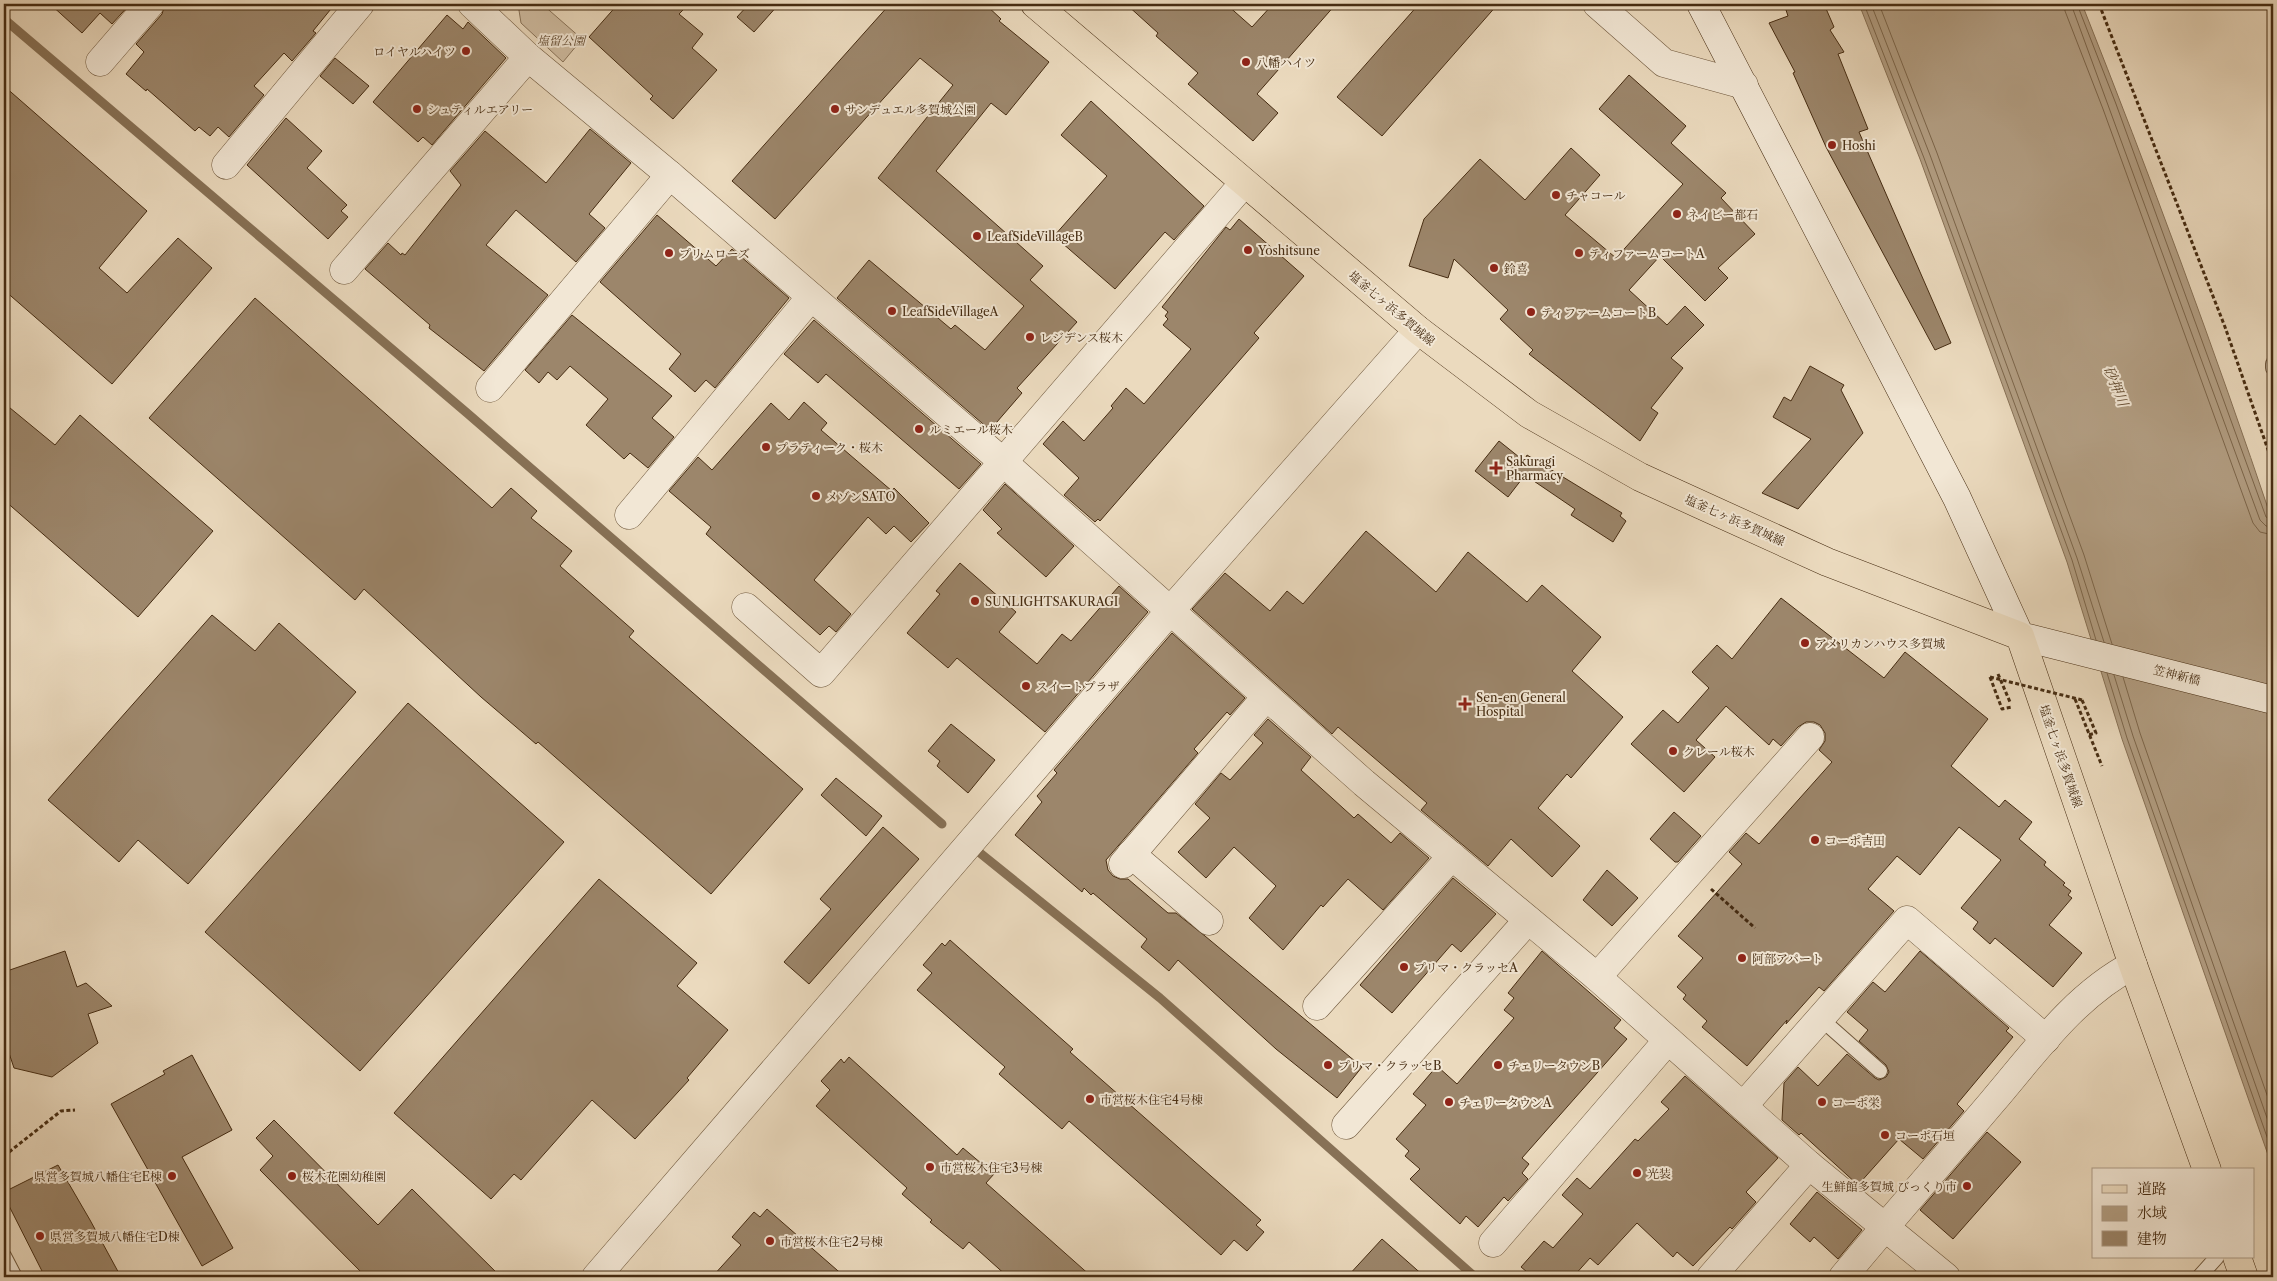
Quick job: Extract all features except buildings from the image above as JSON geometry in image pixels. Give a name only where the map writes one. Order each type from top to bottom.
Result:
[{"type":"main road","name":"塩釜七ヶ浜多賀城線","points":[[1035,4],[1418,330],[1529,414],[1640,477],[1827,562],[2020,636],[2133,965],[2206,1168]]},
{"type":"main road","points":[[2237,1258],[2244,1277]]},
{"type":"street","points":[[100,62],[150,4]]},
{"type":"street","points":[[226,165],[360,4]]},
{"type":"street","points":[[1597,4],[1664,63],[1744,85]]},
{"type":"street","points":[[1701,4],[1958,498],[2020,636]]},
{"type":"street","points":[[482,7],[528,57],[811,296],[1002,461],[1266,697],[1597,977],[1744,1105],[1809,1165],[1946,1277]]},
{"type":"street","points":[[344,270],[528,57]]},
{"type":"street","points":[[490,388],[670,176]]},
{"type":"street","points":[[746,607],[821,672],[1244,183]]},
{"type":"street","points":[[629,515],[811,296]]},
{"type":"street","points":[[596,1277],[1170,611],[1418,330]]},
{"type":"street","name":"笠神新橋","points":[[2020,636],[2273,700]]},
{"type":"street","points":[[1209,921],[1127,859],[1266,697]]},
{"type":"street","points":[[1597,977],[1810,737]]},
{"type":"street","points":[[1317,1006],[1452,856]]},
{"type":"street","points":[[1346,1125],[1528,920]]},
{"type":"street","points":[[1744,1105],[1907,920],[2046,1039]]},
{"type":"street","points":[[1843,1277],[2046,1039],[2097,987],[2113,975],[2133,965]]},
{"type":"street","points":[[1493,1243],[1668,1040]]},
{"type":"street","points":[[1711,1277],[1809,1165]]},
{"type":"lane","points":[[1820,1018],[1880,1071]]},
{"type":"lane","points":[[4,1256],[15,1277]]},
{"type":"lane","points":[[2199,1277],[2216,1258]]},
{"type":"path","points":[[2099,4],[2225,327],[2273,464]]},
{"type":"path","points":[[2012,707],[2002,709],[1990,677],[2082,700],[2096,732],[2088,735]]},
{"type":"path","points":[[2073,696],[2102,766]]},
{"type":"path","points":[[1690,870],[1754,928]]},
{"type":"path","points":[[4,1156],[61,1111],[75,1110]]},
{"type":"green space","name":"塩留公園","points":[[518,4],[542,4],[582,39],[563,62],[521,23]]},
{"type":"water","name":"砂押川","points":[[1859,4],[2082,4],[2205,327],[2273,523],[2273,1169],[2122,739],[2067,562],[1920,159]]},
{"type":"waterway","points":[[4,19],[467,413],[942,824]]},
{"type":"waterway","points":[[980,853],[1160,998],[1475,1277]]},
{"type":"place","name":"ロイヤルハイツ","points":[[466,51]]},
{"type":"place","name":"八幡ハイツ","points":[[1246,62]]},
{"type":"place","name":"シュティルエアリー","points":[[417,109]]},
{"type":"place","name":"サンデュエル多賀城公園","points":[[835,109]]},
{"type":"place","name":"Hoshi","points":[[1832,145]]},
{"type":"place","name":"チャコール","points":[[1556,195]]},
{"type":"place","name":"ネイビー都石","points":[[1677,214]]},
{"type":"place","name":"LeafSideVillageB","points":[[977,236]]},
{"type":"place","name":"Yoshitsune","points":[[1248,250]]},
{"type":"place","name":"プリムローズ","points":[[669,253]]},
{"type":"place","name":"ティファームコートA","points":[[1579,253]]},
{"type":"place","name":"鈴喜","points":[[1494,268]]},
{"type":"place","name":"LeafSideVillageA","points":[[892,311]]},
{"type":"place","name":"ティファームコートB","points":[[1531,312]]},
{"type":"place","name":"レジデンス桜木","points":[[1030,337]]},
{"type":"place","name":"ルミエール桜木","points":[[919,429]]},
{"type":"place","name":"プラティーク・桜木","points":[[766,447]]},
{"type":"place","name":"Sakuragi Pharmacy","points":[[1496,468]]},
{"type":"place","name":"メゾンSATO","points":[[816,496]]},
{"type":"place","name":"SUNLIGHTSAKURAGI","points":[[975,601]]},
{"type":"place","name":"アメリカンハウス多賀城","points":[[1805,643]]},
{"type":"place","name":"スイートプラザ","points":[[1026,686]]},
{"type":"place","name":"Sen-en General Hospital","points":[[1465,704]]},
{"type":"place","name":"クレール桜木","points":[[1673,751]]},
{"type":"place","name":"コーポ吉田","points":[[1815,840]]},
{"type":"place","name":"阿部アパート","points":[[1742,958]]},
{"type":"place","name":"プリマ・クラッセA","points":[[1404,967]]},
{"type":"place","name":"プリマ・クラッセB","points":[[1328,1065]]},
{"type":"place","name":"チェリータウンB","points":[[1498,1065]]},
{"type":"place","name":"市営桜木住宅4号棟","points":[[1090,1099]]},
{"type":"place","name":"チェリータウンA","points":[[1449,1102]]},
{"type":"place","name":"コーポ栄","points":[[1822,1102]]},
{"type":"place","name":"コーポ石垣","points":[[1885,1135]]},
{"type":"place","name":"市営桜木住宅3号棟","points":[[930,1167]]},
{"type":"place","name":"光装","points":[[1637,1173]]},
{"type":"place","name":"県営多賀城八幡住宅E棟","points":[[172,1176]]},
{"type":"place","name":"桜木花園幼稚園","points":[[292,1176]]},
{"type":"place","name":"生鮮館多賀城 びっくり市","points":[[1967,1186]]},
{"type":"place","name":"県営多賀城八幡住宅D棟","points":[[40,1236]]},
{"type":"place","name":"市営桜木住宅2号棟","points":[[770,1241]]}]
